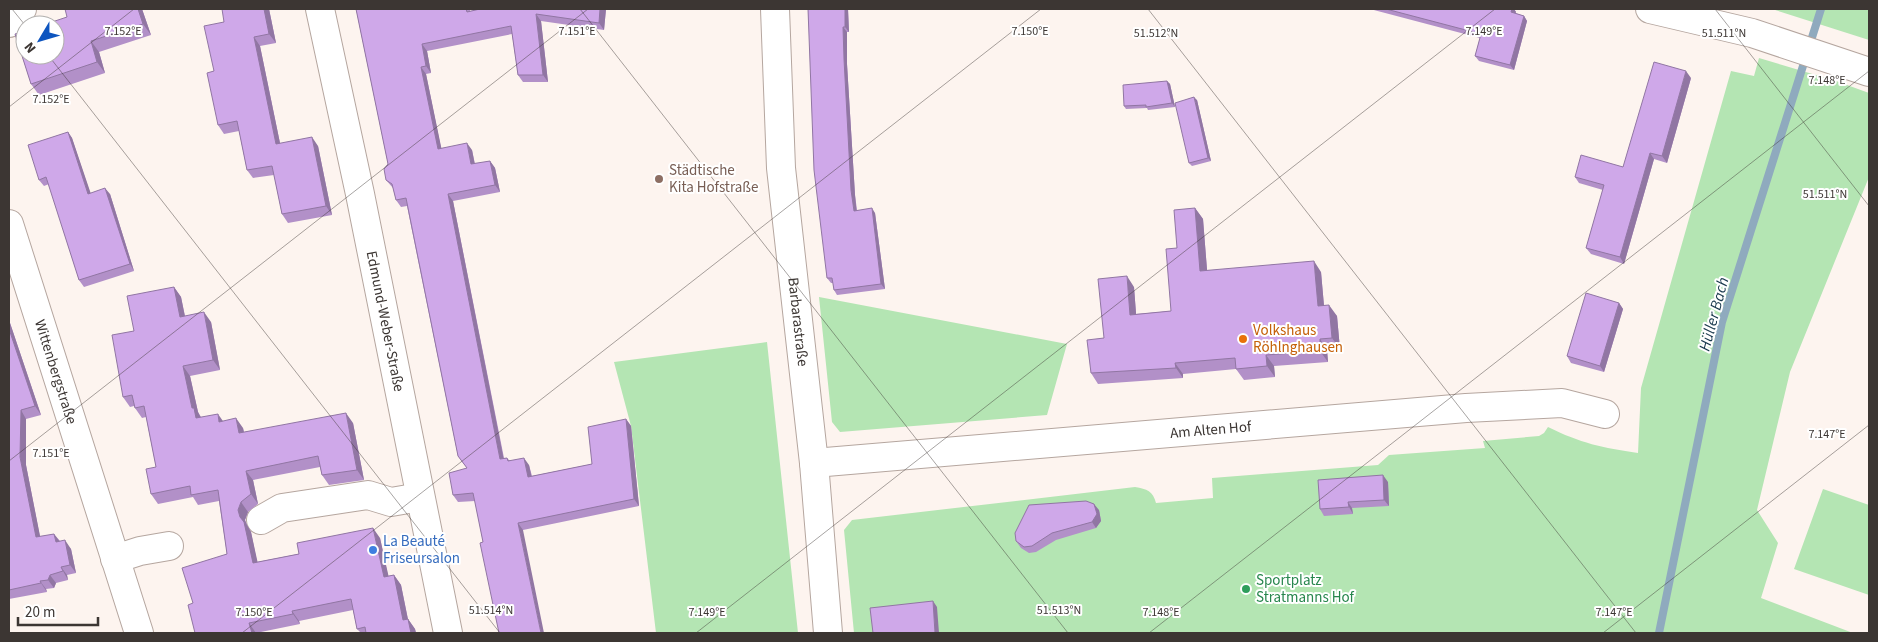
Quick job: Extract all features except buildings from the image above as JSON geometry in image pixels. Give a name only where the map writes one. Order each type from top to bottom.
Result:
[{"type":"street","points":[[9,23],[22,9]]},
{"type":"street","name":"Edmund-Weber-Straße","points":[[320,9],[360,194],[448,633]]},
{"type":"street","name":"Barbarastraße","points":[[775,9],[780,168],[814,463],[828,633]]},
{"type":"street","points":[[1650,9],[1752,33],[1869,72]]},
{"type":"street","name":"Wittenbergstraße","points":[[9,224],[139,633]]},
{"type":"street","name":"Am Alten Hof","points":[[814,463],[1466,408],[1562,403],[1605,414]]},
{"type":"street","points":[[261,520],[282,508],[368,495],[391,502],[420,496]]},
{"type":"street","points":[[115,559],[140,551],[169,546]]},
{"type":"green space","points":[[1772,9],[1869,9],[1869,40]]},
{"type":"green space","points":[[1759,58],[1869,93],[1869,177],[1790,372],[1757,510],[1778,543],[1761,598],[1853,633],[854,633],[844,530],[852,520],[1135,487],[1149,491],[1156,503],[1213,498],[1212,478],[1378,465],[1389,455],[1485,448],[1483,441],[1539,436],[1548,427],[1592,444],[1638,453],[1641,388],[1731,71],[1754,76]]},
{"type":"green space","points":[[819,297],[1067,344],[1047,415],[840,432],[832,422]]},
{"type":"green space","points":[[767,342],[798,633],[656,633],[631,426],[614,362]]},
{"type":"green space","points":[[1823,489],[1869,505],[1869,595],[1794,569]]},
{"type":"waterway","name":"Hüller Bach","points":[[1659,633],[1722,322],[1821,9]]},
{"type":"place","name":"Städtische Kita Hofstraße","points":[[659,179]]},
{"type":"place","name":"Volkshaus Röhlnghausen","points":[[1243,339]]},
{"type":"place","name":"La Beauté Friseursalon","points":[[373,550]]},
{"type":"place","name":"Sportplatz Stratmanns Hof","points":[[1246,589]]}]
